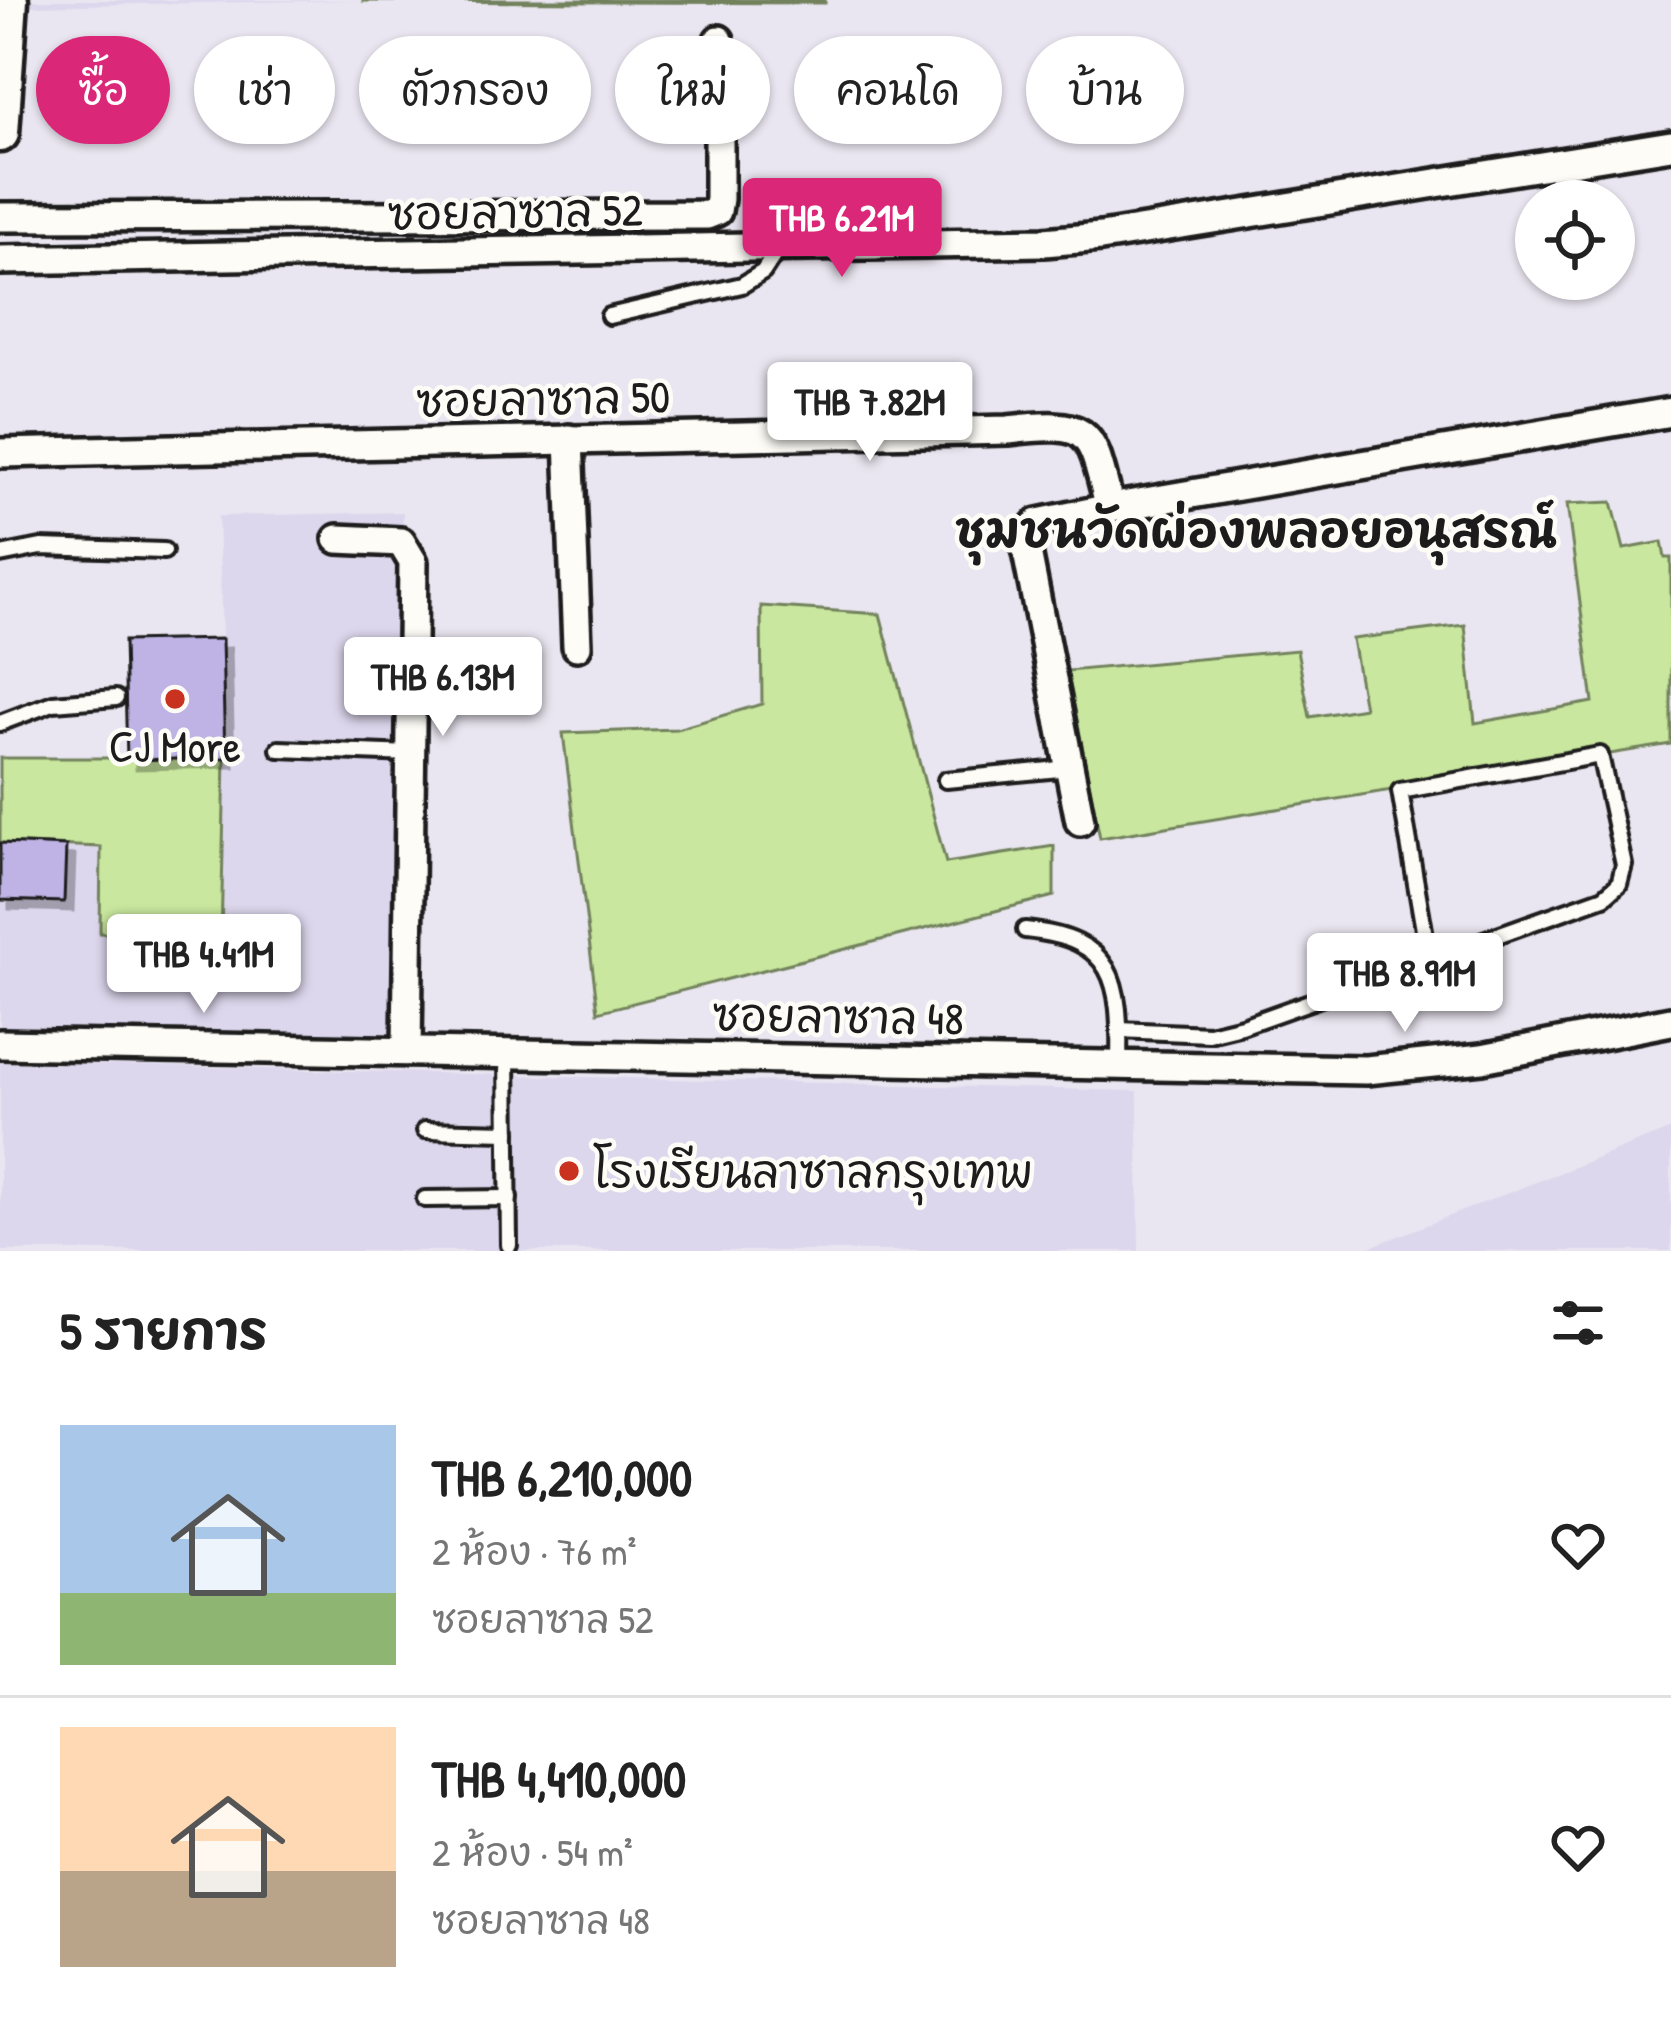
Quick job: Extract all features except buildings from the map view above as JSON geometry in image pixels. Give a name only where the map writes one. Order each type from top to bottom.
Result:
[{"type":"street","points":[[0,133],[4,3]]},
{"type":"street","points":[[0,217],[706,215],[717,211],[719,144]]},
{"type":"street","name":"ซอยลาซาล 52","points":[[0,260],[961,246],[1101,237],[1671,145]]},
{"type":"street","points":[[1080,821],[1027,552],[1028,534],[1038,523],[1671,412]]},
{"type":"street","name":"ซอยลาซาล 50","points":[[0,453],[1070,427],[1092,442],[1110,508]]},
{"type":"street","points":[[569,440],[577,646]]},
{"type":"street","points":[[338,539],[401,542],[410,551],[414,576],[407,1051]]},
{"type":"street","name":"ซอยลาซาล 48","points":[[0,1044],[1366,1070],[1482,1058],[1671,1021]]},
{"type":"lane","points":[[609,316],[742,285],[763,272],[778,249]]},
{"type":"lane","points":[[0,555],[41,547],[164,550]]},
{"type":"lane","points":[[0,723],[53,704],[116,698]]},
{"type":"lane","points":[[279,749],[412,754]]},
{"type":"lane","points":[[1120,1030],[1209,1034],[1242,1026],[1429,959],[1604,896],[1619,884],[1624,866],[1600,755],[1400,791],[1429,959]]},
{"type":"lane","points":[[946,780],[1070,768]]},
{"type":"lane","points":[[1025,930],[1075,939],[1098,952],[1111,980],[1120,1030],[1118,1062]]},
{"type":"lane","points":[[507,1053],[509,1245]]},
{"type":"lane","points":[[425,1130],[508,1132]]},
{"type":"lane","points":[[425,1199],[509,1198]]},
{"type":"shaded area","points":[[28,0],[363,0],[27,6]]},
{"type":"shaded area","points":[[403,512],[394,1037],[0,1032],[0,843],[101,847],[222,639],[218,516]]},
{"type":"shaded area","name":"โรงเรียนลาซาลกรุงเทพ","points":[[0,1062],[1138,1091],[1139,1251],[0,1251]]},
{"type":"shaded area","points":[[1671,1129],[1671,1251],[1360,1251]]},
{"type":"green space","points":[[363,0],[825,3],[363,1]]},
{"type":"green space","points":[[1612,502],[1624,549],[1662,542],[1665,558],[1671,558],[1671,744],[1100,838],[1067,671],[1297,650],[1310,717],[1364,708],[1352,639],[1465,625],[1475,723],[1593,702],[1567,504]]},
{"type":"green space","points":[[761,606],[880,614],[946,863],[1054,846],[1054,896],[598,1012],[563,733],[677,729],[762,704]]},
{"type":"green space","points":[[0,758],[225,758],[221,940],[100,933],[101,847],[0,843]]},
{"type":"place","name":"CJ More","points":[[175,699]]},
{"type":"place","name":"โรงเรียนลาซาลกรุงเทพ","points":[[569,1171]]},
{"type":"district","name":"ชุมชนวัดผ่องพลอยอนุสรณ์","points":[[1256,529]]}]
